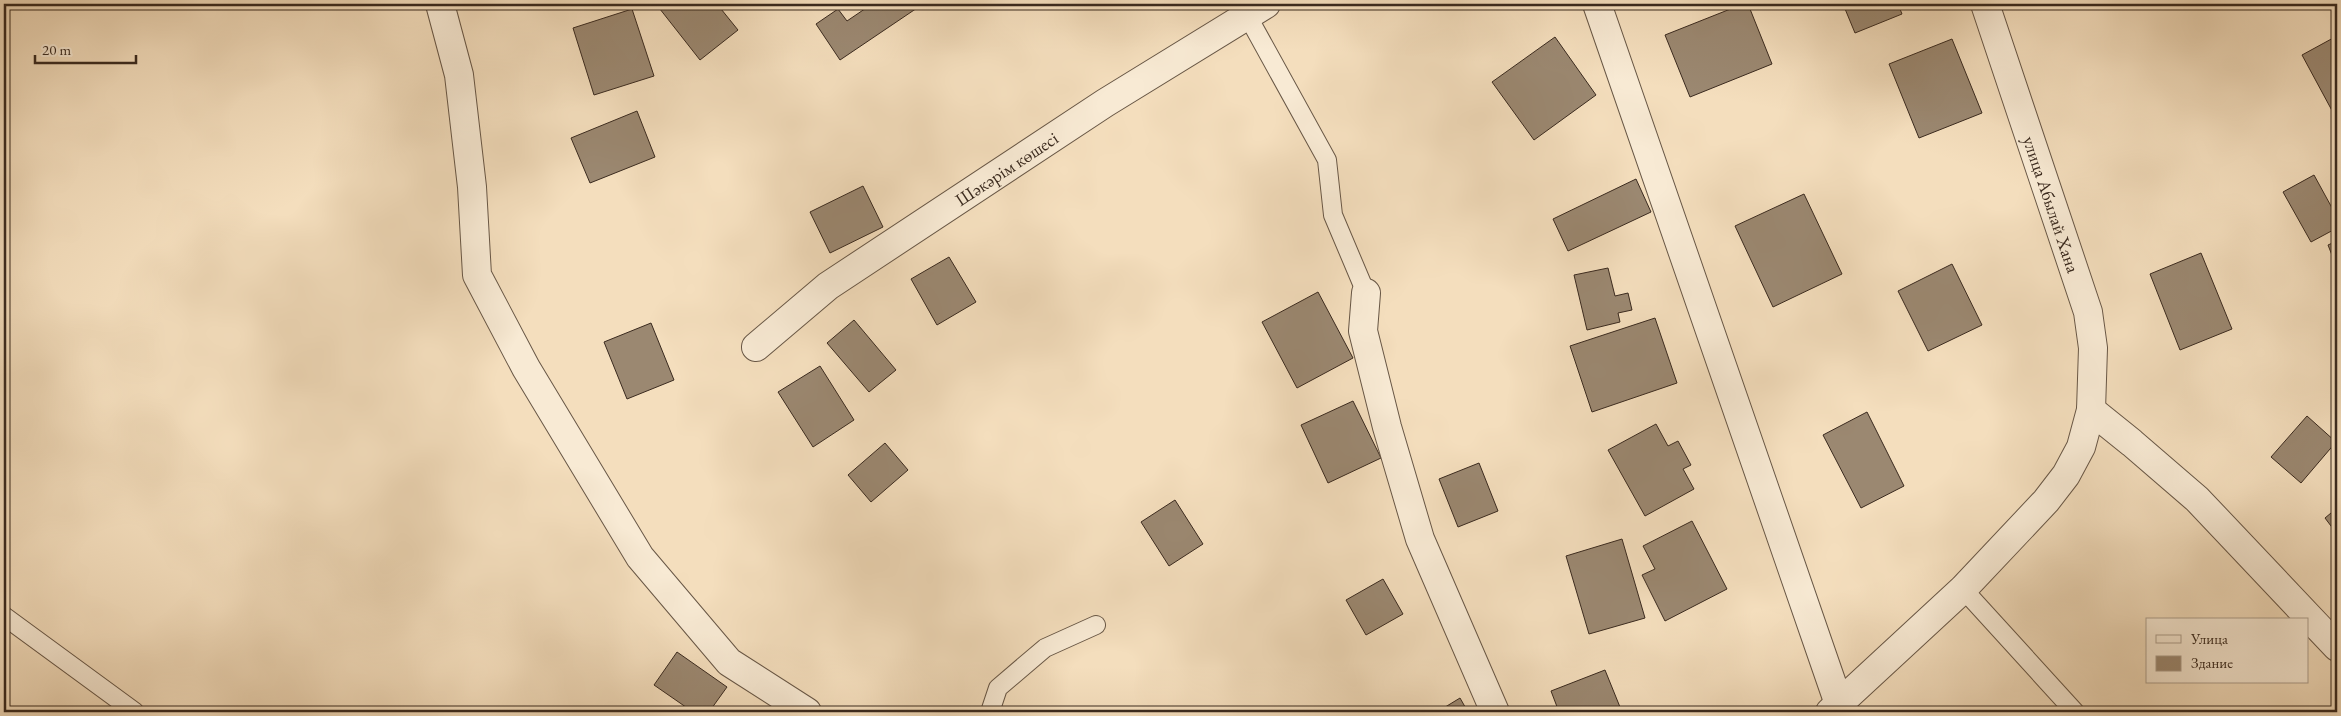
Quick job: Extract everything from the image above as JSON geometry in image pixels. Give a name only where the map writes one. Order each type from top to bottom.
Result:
[{"type":"street","points":[[440,4],[459,75],[472,187],[477,275],[526,368],[640,557],[730,662],[807,712]]},
{"type":"street","points":[[1597,4],[1834,708]]},
{"type":"street","name":"улица Абылай Хана","points":[[1834,708],[1964,589],[2046,501],[2066,475],[2081,447],[2091,410],[2093,348],[2088,312],[1985,4]]},
{"type":"street","name":"Шәкәрім көшесі","points":[[756,347],[828,286],[1105,103],[1257,10]]},
{"type":"street","points":[[1366,293],[1363,331],[1387,427],[1420,539],[1495,712]]},
{"type":"street","points":[[2091,410],[2197,499],[2337,647]]},
{"type":"lane","points":[[1257,10],[1327,160],[1333,215],[1366,293]]},
{"type":"lane","points":[[1964,589],[2075,712]]},
{"type":"lane","points":[[4,616],[135,712]]},
{"type":"lane","points":[[990,712],[998,688],[1045,648],[1096,625]]},
{"type":"building","points":[[656,4],[717,4],[738,30],[700,60]]},
{"type":"building","points":[[872,4],[923,4],[840,60],[816,24],[838,9],[847,21]]},
{"type":"building","points":[[1743,4],[1748,4],[1772,64],[1690,97],[1665,35]]},
{"type":"building","points":[[1843,4],[1898,4],[1902,14],[1855,33]]},
{"type":"building","points":[[632,9],[654,76],[594,95],[573,28]]},
{"type":"building","points":[[1555,37],[1596,95],[1534,140],[1492,82]]},
{"type":"building","points":[[2335,37],[2337,40],[2336,118],[2302,55]]},
{"type":"building","points":[[1952,39],[1982,113],[1919,138],[1889,64]]},
{"type":"building","points":[[637,111],[655,157],[590,183],[571,138]]},
{"type":"building","points":[[2314,175],[2337,217],[2337,228],[2311,242],[2283,192]]},
{"type":"building","points":[[1636,179],[1651,212],[1568,251],[1553,219]]},
{"type":"building","points":[[863,186],[883,227],[830,253],[810,212]]},
{"type":"building","points":[[1804,194],[1842,274],[1773,307],[1735,226]]},
{"type":"building","points":[[2337,241],[2337,268],[2328,245]]},
{"type":"building","points":[[2201,253],[2232,329],[2180,350],[2150,274]]},
{"type":"building","points":[[949,257],[976,302],[937,325],[911,279]]},
{"type":"building","points":[[1952,264],[1982,325],[1928,351],[1898,291]]},
{"type":"building","points":[[1608,268],[1615,296],[1628,293],[1632,310],[1618,313],[1620,322],[1587,330],[1574,275]]},
{"type":"building","points":[[1318,292],[1353,358],[1297,388],[1262,322]]},
{"type":"building","points":[[1655,318],[1677,383],[1592,412],[1570,346]]},
{"type":"building","points":[[854,320],[896,370],[869,392],[827,343]]},
{"type":"building","points":[[651,323],[674,380],[627,399],[604,342]]},
{"type":"building","points":[[820,366],[854,420],[813,447],[778,392]]},
{"type":"building","points":[[1353,401],[1381,458],[1328,483],[1301,425]]},
{"type":"building","points":[[1867,412],[1904,486],[1861,508],[1823,435]]},
{"type":"building","points":[[2307,416],[2336,442],[2301,483],[2271,457]]},
{"type":"building","points":[[1656,424],[1668,446],[1678,441],[1691,465],[1683,469],[1694,489],[1645,516],[1608,450]]},
{"type":"building","points":[[885,443],[908,470],[871,502],[848,475]]},
{"type":"building","points":[[1479,463],[1498,511],[1458,527],[1439,479]]},
{"type":"building","points":[[1175,500],[1203,544],[1169,566],[1141,522]]},
{"type":"building","points":[[2337,508],[2337,534],[2325,518]]},
{"type":"building","points":[[1692,521],[1727,589],[1665,621],[1642,575],[1655,569],[1643,546]]},
{"type":"building","points":[[1622,539],[1645,618],[1589,634],[1566,556]]},
{"type":"building","points":[[1383,579],[1403,614],[1366,635],[1346,600]]},
{"type":"building","points":[[677,652],[727,687],[709,712],[693,712],[654,685]]},
{"type":"building","points":[[1605,670],[1622,712],[1559,712],[1551,691]]},
{"type":"building","points":[[1460,698],[1468,712],[1437,712]]}]
